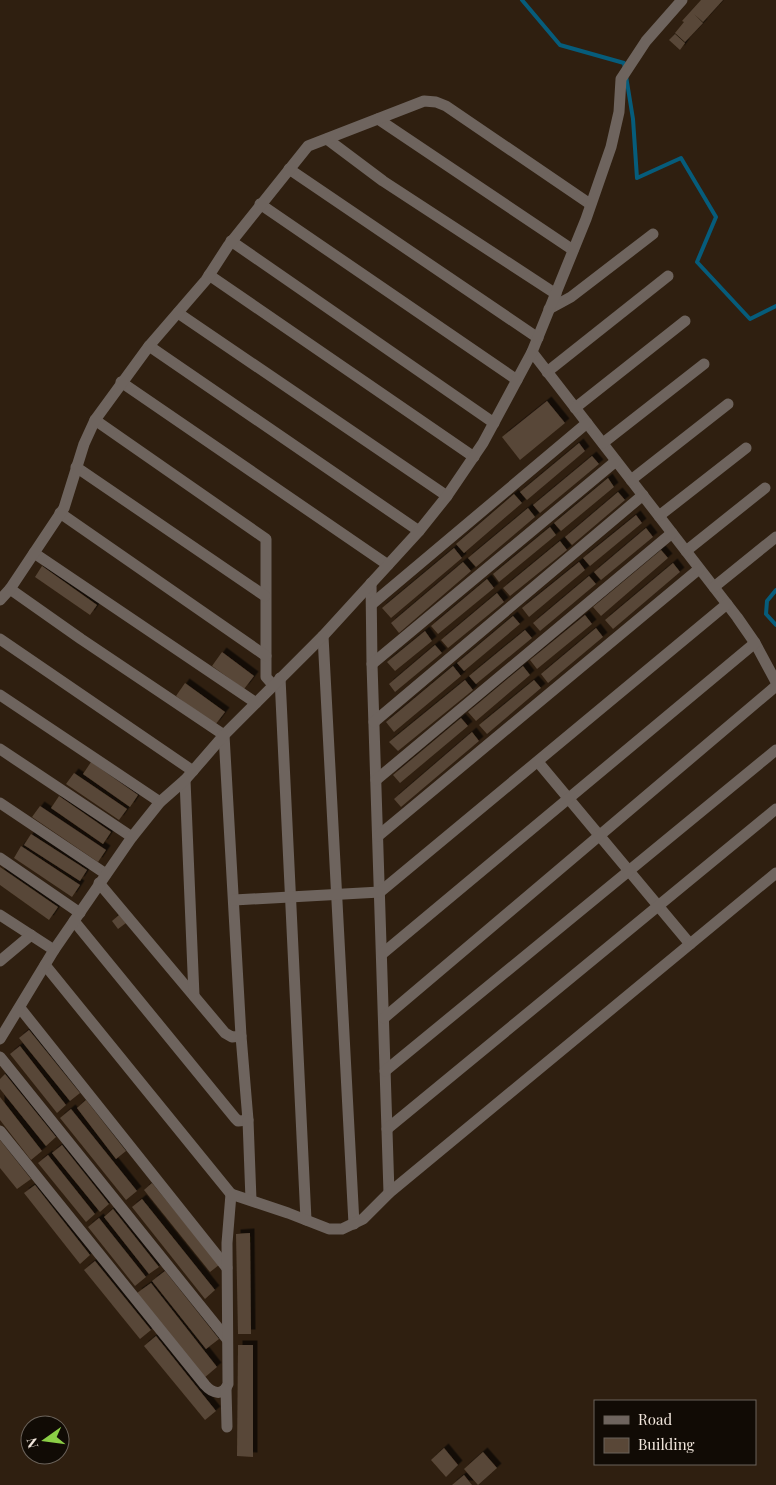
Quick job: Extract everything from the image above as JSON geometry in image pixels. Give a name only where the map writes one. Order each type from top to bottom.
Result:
[{"type":"street","points":[[0,1039],[54,950],[132,837],[160,802],[185,780],[224,736],[276,681],[323,636],[388,565],[447,496],[474,457],[532,352],[556,294],[611,148],[619,112],[621,79],[646,41],[682,0]]},
{"type":"street","points":[[0,600],[10,589],[64,508],[84,444],[95,420],[121,382],[209,275],[260,204],[308,146],[424,101],[436,102],[446,106],[590,204]]},
{"type":"street","points":[[378,119],[573,250]]},
{"type":"street","points":[[327,139],[383,181],[556,294]]},
{"type":"street","points":[[289,169],[538,338]]},
{"type":"street","points":[[260,204],[517,380]]},
{"type":"street","points":[[549,309],[571,297],[653,234]]},
{"type":"street","points":[[232,241],[494,423]]},
{"type":"street","points":[[209,275],[474,457]]},
{"type":"street","points":[[547,372],[668,276]]},
{"type":"street","points":[[178,313],[447,496]]},
{"type":"street","points":[[575,408],[685,321]]},
{"type":"street","points":[[149,346],[419,530]]},
{"type":"street","points":[[384,1018],[776,684],[755,643],[727,604],[532,352]]},
{"type":"street","points":[[603,443],[704,364]]},
{"type":"street","points":[[121,382],[388,565]]},
{"type":"street","points":[[630,480],[728,404]]},
{"type":"street","points":[[95,420],[266,539],[266,677],[276,681]]},
{"type":"street","points":[[372,604],[587,423]]},
{"type":"street","points":[[659,516],[746,448]]},
{"type":"street","points":[[372,664],[616,461]]},
{"type":"street","points":[[76,467],[265,596]]},
{"type":"street","points":[[686,551],[765,488]]},
{"type":"street","points":[[374,722],[643,495]]},
{"type":"street","points":[[60,513],[266,656]]},
{"type":"street","points":[[376,780],[672,533]]},
{"type":"street","points":[[714,587],[776,537]]},
{"type":"street","points":[[34,553],[256,703]]},
{"type":"street","points":[[378,836],[699,569]]},
{"type":"street","points":[[371,583],[389,1194]]},
{"type":"street","points":[[10,589],[224,736]]},
{"type":"street","points":[[234,900],[380,892],[727,604]]},
{"type":"street","points":[[323,636],[354,1224]]},
{"type":"street","points":[[0,639],[193,771]]},
{"type":"street","points":[[382,954],[755,643]]},
{"type":"street","points":[[276,681],[290,897],[306,1220]]},
{"type":"street","points":[[0,694],[160,802]]},
{"type":"street","points":[[224,736],[248,1120],[251,1200]]},
{"type":"street","points":[[0,749],[132,837]]},
{"type":"street","points":[[385,1071],[776,750]]},
{"type":"street","points":[[538,762],[690,944]]},
{"type":"street","points":[[185,780],[194,996]]},
{"type":"street","points":[[0,804],[102,879],[225,1033],[232,1037],[242,1036]]},
{"type":"street","points":[[387,1129],[776,809]]},
{"type":"street","points":[[0,858],[77,917],[234,1118],[238,1121],[248,1120]]},
{"type":"street","points":[[45,964],[231,1194],[329,1229],[342,1228],[363,1219],[389,1194],[776,873]]},
{"type":"street","points":[[0,915],[54,950]]},
{"type":"street","points":[[0,961],[31,935]]},
{"type":"street","points":[[20,1008],[227,1268]]},
{"type":"street","points":[[0,1057],[227,1339]]},
{"type":"street","points":[[0,1130],[205,1385],[217,1393],[226,1389]]},
{"type":"street","points":[[226,1427],[226,1389],[228,1384],[227,1243],[231,1194]]},
{"type":"building","points":[[701,0],[723,0],[703,22],[694,14],[703,23],[685,42],[675,33],[684,22],[682,21]]},
{"type":"building","points":[[675,34],[685,43],[680,50],[669,40]]},
{"type":"building","points":[[547,401],[565,423],[520,460],[502,437]]},
{"type":"building","points":[[579,443],[585,451],[527,500],[520,492]]},
{"type":"building","points":[[592,456],[599,464],[540,513],[533,505]]},
{"type":"building","points":[[608,478],[614,487],[561,531],[554,523]]},
{"type":"building","points":[[618,492],[625,500],[572,545],[565,537]]},
{"type":"building","points":[[514,494],[522,503],[464,553],[456,544]]},
{"type":"building","points":[[528,508],[535,517],[476,567],[468,558]]},
{"type":"building","points":[[636,515],[642,523],[590,566],[583,558]]},
{"type":"building","points":[[550,527],[556,535],[499,582],[493,574]]},
{"type":"building","points":[[646,528],[653,537],[601,580],[594,572]]},
{"type":"building","points":[[560,541],[567,550],[510,596],[503,588]]},
{"type":"building","points":[[454,548],[462,558],[391,618],[382,608]]},
{"type":"building","points":[[661,550],[668,558],[601,616],[593,607]]},
{"type":"building","points":[[463,562],[471,571],[399,633],[391,623]]},
{"type":"building","points":[[579,562],[585,570],[529,617],[522,608]]},
{"type":"building","points":[[673,563],[680,572],[613,629],[605,620]]},
{"type":"building","points":[[42,566],[97,605],[90,615],[35,577]]},
{"type":"building","points":[[589,576],[596,584],[540,631],[533,623]]},
{"type":"building","points":[[487,579],[494,588],[438,634],[431,626]]},
{"type":"building","points":[[497,593],[504,602],[448,648],[441,640]]},
{"type":"building","points":[[585,615],[592,624],[537,669],[530,660]]},
{"type":"building","points":[[513,616],[520,624],[464,671],[457,663]]},
{"type":"building","points":[[596,628],[603,637],[548,683],[541,674]]},
{"type":"building","points":[[525,630],[532,638],[476,684],[469,676]]},
{"type":"building","points":[[425,631],[432,641],[395,671],[387,662]]},
{"type":"building","points":[[435,645],[442,653],[395,692],[389,684]]},
{"type":"building","points":[[222,652],[254,676],[244,689],[212,666]]},
{"type":"building","points":[[453,666],[461,676],[394,732],[386,722]]},
{"type":"building","points":[[523,666],[530,675],[476,721],[468,712]]},
{"type":"building","points":[[465,680],[473,690],[398,751],[389,742]]},
{"type":"building","points":[[534,680],[541,688],[487,734],[479,725]]},
{"type":"building","points":[[185,683],[225,712],[215,725],[176,696]]},
{"type":"building","points":[[461,718],[468,726],[400,783],[393,775]]},
{"type":"building","points":[[472,732],[479,741],[401,807],[394,799]]},
{"type":"building","points":[[91,762],[138,795],[130,807],[83,774]]},
{"type":"building","points":[[74,773],[127,809],[119,820],[66,784]]},
{"type":"building","points":[[59,796],[111,832],[103,844],[51,808]]},
{"type":"building","points":[[40,806],[106,850],[98,862],[32,817]]},
{"type":"building","points":[[31,834],[87,870],[80,881],[24,845]]},
{"type":"building","points":[[21,846],[80,885],[72,897],[14,858]]},
{"type":"building","points":[[0,867],[58,907],[49,920],[0,885]]},
{"type":"building","points":[[119,915],[126,923],[118,929],[112,921]]},
{"type":"building","points":[[29,1030],[80,1093],[70,1101],[19,1038]]},
{"type":"building","points":[[20,1046],[66,1105],[57,1113],[10,1054]]},
{"type":"building","points":[[5,1074],[56,1137],[46,1146],[0,1089],[0,1079]]},
{"type":"building","points":[[0,1097],[42,1151],[31,1160],[0,1120]]},
{"type":"building","points":[[86,1100],[126,1151],[116,1159],[77,1108]]},
{"type":"building","points":[[71,1109],[137,1191],[126,1200],[60,1118]]},
{"type":"building","points":[[0,1140],[31,1179],[17,1189],[0,1168]]},
{"type":"building","points":[[62,1145],[109,1204],[100,1212],[52,1153]]},
{"type":"building","points":[[48,1155],[95,1214],[86,1222],[38,1163]]},
{"type":"building","points":[[152,1183],[219,1265],[210,1272],[144,1190]]},
{"type":"building","points":[[35,1185],[90,1255],[80,1264],[24,1193]]},
{"type":"building","points":[[142,1199],[215,1290],[205,1299],[132,1207]]},
{"type":"building","points":[[113,1209],[159,1267],[149,1274],[104,1217]]},
{"type":"building","points":[[99,1218],[146,1277],[135,1286],[88,1227]]},
{"type":"building","points":[[250,1233],[251,1334],[238,1334],[236,1234]]},
{"type":"building","points":[[95,1261],[151,1330],[140,1339],[84,1270]]},
{"type":"building","points":[[165,1271],[219,1339],[206,1349],[152,1281]]},
{"type":"building","points":[[151,1283],[217,1367],[204,1378],[137,1293]]},
{"type":"building","points":[[156,1336],[216,1411],[205,1420],[144,1346]]},
{"type":"building","points":[[238,1345],[253,1345],[253,1457],[237,1456]]},
{"type":"building","points":[[444,1448],[458,1465],[446,1477],[431,1460]]},
{"type":"building","points":[[483,1452],[497,1468],[478,1485],[464,1469]]},
{"type":"building","points":[[464,1475],[472,1485],[452,1485]]},
{"type":"waterway","points":[[522,0],[560,45],[624,63],[625,69]]},
{"type":"waterway","points":[[626,76],[633,119],[637,178],[681,158],[716,217],[697,262],[750,319],[776,306]]},
{"type":"waterway","points":[[776,590],[767,601],[766,614],[776,625]]}]
